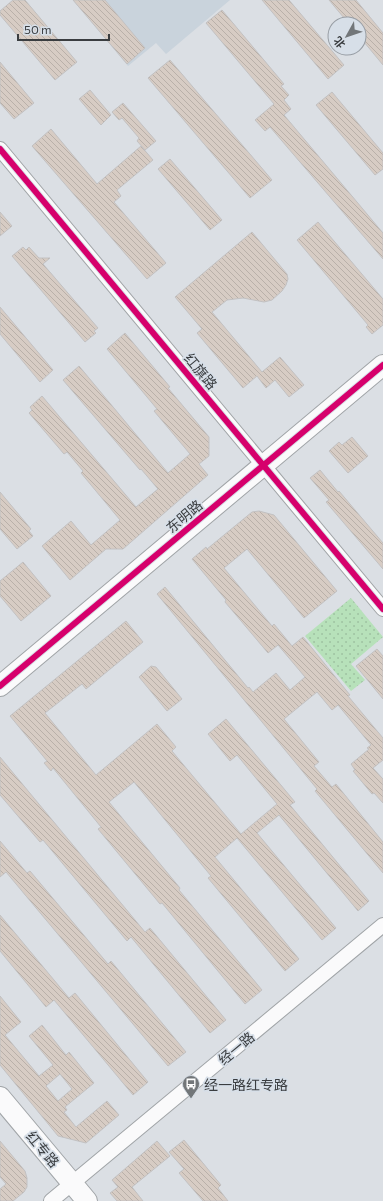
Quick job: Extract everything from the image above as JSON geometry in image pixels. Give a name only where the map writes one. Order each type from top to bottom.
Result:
[{"type":"street","name":"红旗路","points":[[0,149],[383,609]]},
{"type":"street","name":"东明路","points":[[0,686],[383,365]]},
{"type":"street","name":"经一路","points":[[51,1201],[383,925]]},
{"type":"street","name":"红专路","points":[[0,1097],[87,1201]]},
{"type":"shaded area","points":[[73,0],[230,0],[166,54],[156,43],[128,66]]},
{"type":"green space","points":[[351,598],[383,637],[351,664],[365,680],[351,691],[305,636]]},
{"type":"building","points":[[13,0],[25,0],[77,62],[55,80],[0,15],[0,11]]},
{"type":"building","points":[[73,0],[105,0],[145,48],[127,64]]},
{"type":"building","points":[[262,0],[289,0],[327,45],[327,56],[336,56],[344,65],[328,79]]},
{"type":"building","points":[[329,0],[356,0],[383,33],[383,65],[367,46],[367,16],[342,16]]},
{"type":"building","points":[[222,10],[284,84],[281,86],[289,95],[284,100],[291,109],[284,115],[383,233],[383,259],[270,127],[265,131],[255,120],[274,104],[206,23]]},
{"type":"building","points":[[170,60],[272,180],[250,198],[148,78]]},
{"type":"building","points":[[0,62],[34,103],[14,119],[0,103]]},
{"type":"building","points":[[90,90],[111,115],[101,125],[79,99]]},
{"type":"building","points":[[332,92],[383,153],[383,169],[375,175],[316,105]]},
{"type":"building","points":[[123,103],[156,141],[145,150],[137,141],[139,138],[122,118],[119,120],[112,112]]},
{"type":"building","points":[[51,129],[97,184],[141,146],[153,160],[117,190],[121,196],[114,202],[166,263],[147,279],[32,146]]},
{"type":"building","points":[[170,159],[222,220],[210,230],[158,169]]},
{"type":"building","points":[[0,212],[12,226],[0,236]]},
{"type":"building","points":[[318,222],[383,299],[383,325],[372,334],[366,327],[368,325],[297,240]]},
{"type":"building","points":[[252,232],[287,274],[288,279],[286,285],[272,300],[264,302],[243,298],[227,300],[212,312],[262,372],[280,357],[304,385],[289,397],[275,380],[266,388],[257,376],[243,388],[197,333],[202,329],[175,297]]},
{"type":"building","points":[[23,247],[26,250],[29,247],[39,258],[50,258],[43,264],[98,328],[94,331],[96,333],[85,342],[12,256]]},
{"type":"building","points":[[0,307],[53,370],[40,382],[0,334]]},
{"type":"building","points":[[125,333],[209,437],[209,456],[199,464],[208,475],[123,549],[106,549],[70,580],[42,546],[71,521],[91,545],[120,520],[81,473],[83,471],[67,452],[64,454],[29,413],[32,410],[30,407],[42,396],[136,507],[158,489],[63,380],[79,366],[168,473],[190,454],[154,411],[157,409],[107,349]]},
{"type":"building","points":[[352,437],[368,456],[348,473],[329,451],[339,442],[342,445]]},
{"type":"building","points":[[320,470],[383,543],[383,569],[326,502],[329,500],[310,478]]},
{"type":"building","points":[[0,492],[31,529],[29,531],[33,536],[17,549],[0,529]]},
{"type":"building","points":[[259,511],[274,515],[337,591],[304,618],[247,549],[224,568],[272,626],[274,624],[292,646],[303,637],[350,695],[348,696],[383,738],[383,760],[373,768],[383,779],[383,803],[374,793],[372,794],[353,771],[355,770],[351,764],[369,749],[367,748],[371,745],[338,705],[332,710],[317,692],[284,719],[319,762],[314,766],[332,787],[336,784],[383,842],[383,873],[315,791],[317,789],[157,594],[165,587],[248,688],[249,687],[253,692],[276,673],[290,690],[305,677],[278,645],[268,653],[225,602],[226,600],[192,559],[206,547],[207,549],[252,512]]},
{"type":"building","points":[[23,562],[51,596],[21,621],[0,596],[0,581]]},
{"type":"building","points":[[126,621],[143,642],[86,689],[82,684],[45,713],[96,775],[157,724],[176,747],[172,751],[241,834],[277,804],[237,755],[230,761],[208,734],[226,719],[295,802],[290,805],[369,901],[358,911],[279,815],[257,833],[336,928],[322,940],[237,838],[215,857],[299,959],[285,971],[208,878],[211,876],[134,782],[109,802],[180,888],[179,890],[262,990],[245,1004],[162,903],[160,904],[98,829],[101,827],[53,768],[51,771],[44,763],[47,761],[10,716]]},
{"type":"building","points":[[377,649],[383,656],[383,699],[356,666]]},
{"type":"building","points":[[151,666],[156,667],[182,699],[167,711],[139,677]]},
{"type":"building","points":[[0,757],[145,932],[150,928],[226,1020],[210,1033],[131,937],[127,941],[43,840],[40,842],[0,795]]},
{"type":"building","points":[[0,841],[27,873],[30,871],[108,964],[111,961],[186,1052],[168,1066],[6,872],[0,877]]},
{"type":"building","points":[[0,915],[69,998],[75,993],[148,1082],[133,1095],[54,1000],[46,1007],[0,951]]},
{"type":"building","points":[[0,996],[21,1022],[5,1035],[39,1076],[53,1065],[29,1036],[42,1025],[66,1055],[69,1052],[94,1083],[65,1107],[67,1110],[64,1112],[76,1127],[107,1101],[119,1115],[86,1143],[58,1136],[0,1065]],"holes":[[[60,1074],[72,1089],[58,1101],[46,1086]]]},
{"type":"building","points":[[184,1140],[221,1185],[218,1188],[228,1201],[203,1201],[179,1173],[184,1169],[169,1152]]},
{"type":"building","points":[[0,1141],[25,1171],[27,1178],[27,1187],[24,1192],[13,1201],[0,1201],[0,1189],[6,1184],[0,1177]]},
{"type":"building","points":[[157,1141],[170,1156],[132,1187],[143,1201],[117,1201],[110,1193],[118,1187],[112,1180]]},
{"type":"cycle path","points":[[0,149],[383,609]]},
{"type":"cycle path","points":[[0,686],[383,365]]},
{"type":"place","name":"经一路红专路","points":[[191,1099]]}]
